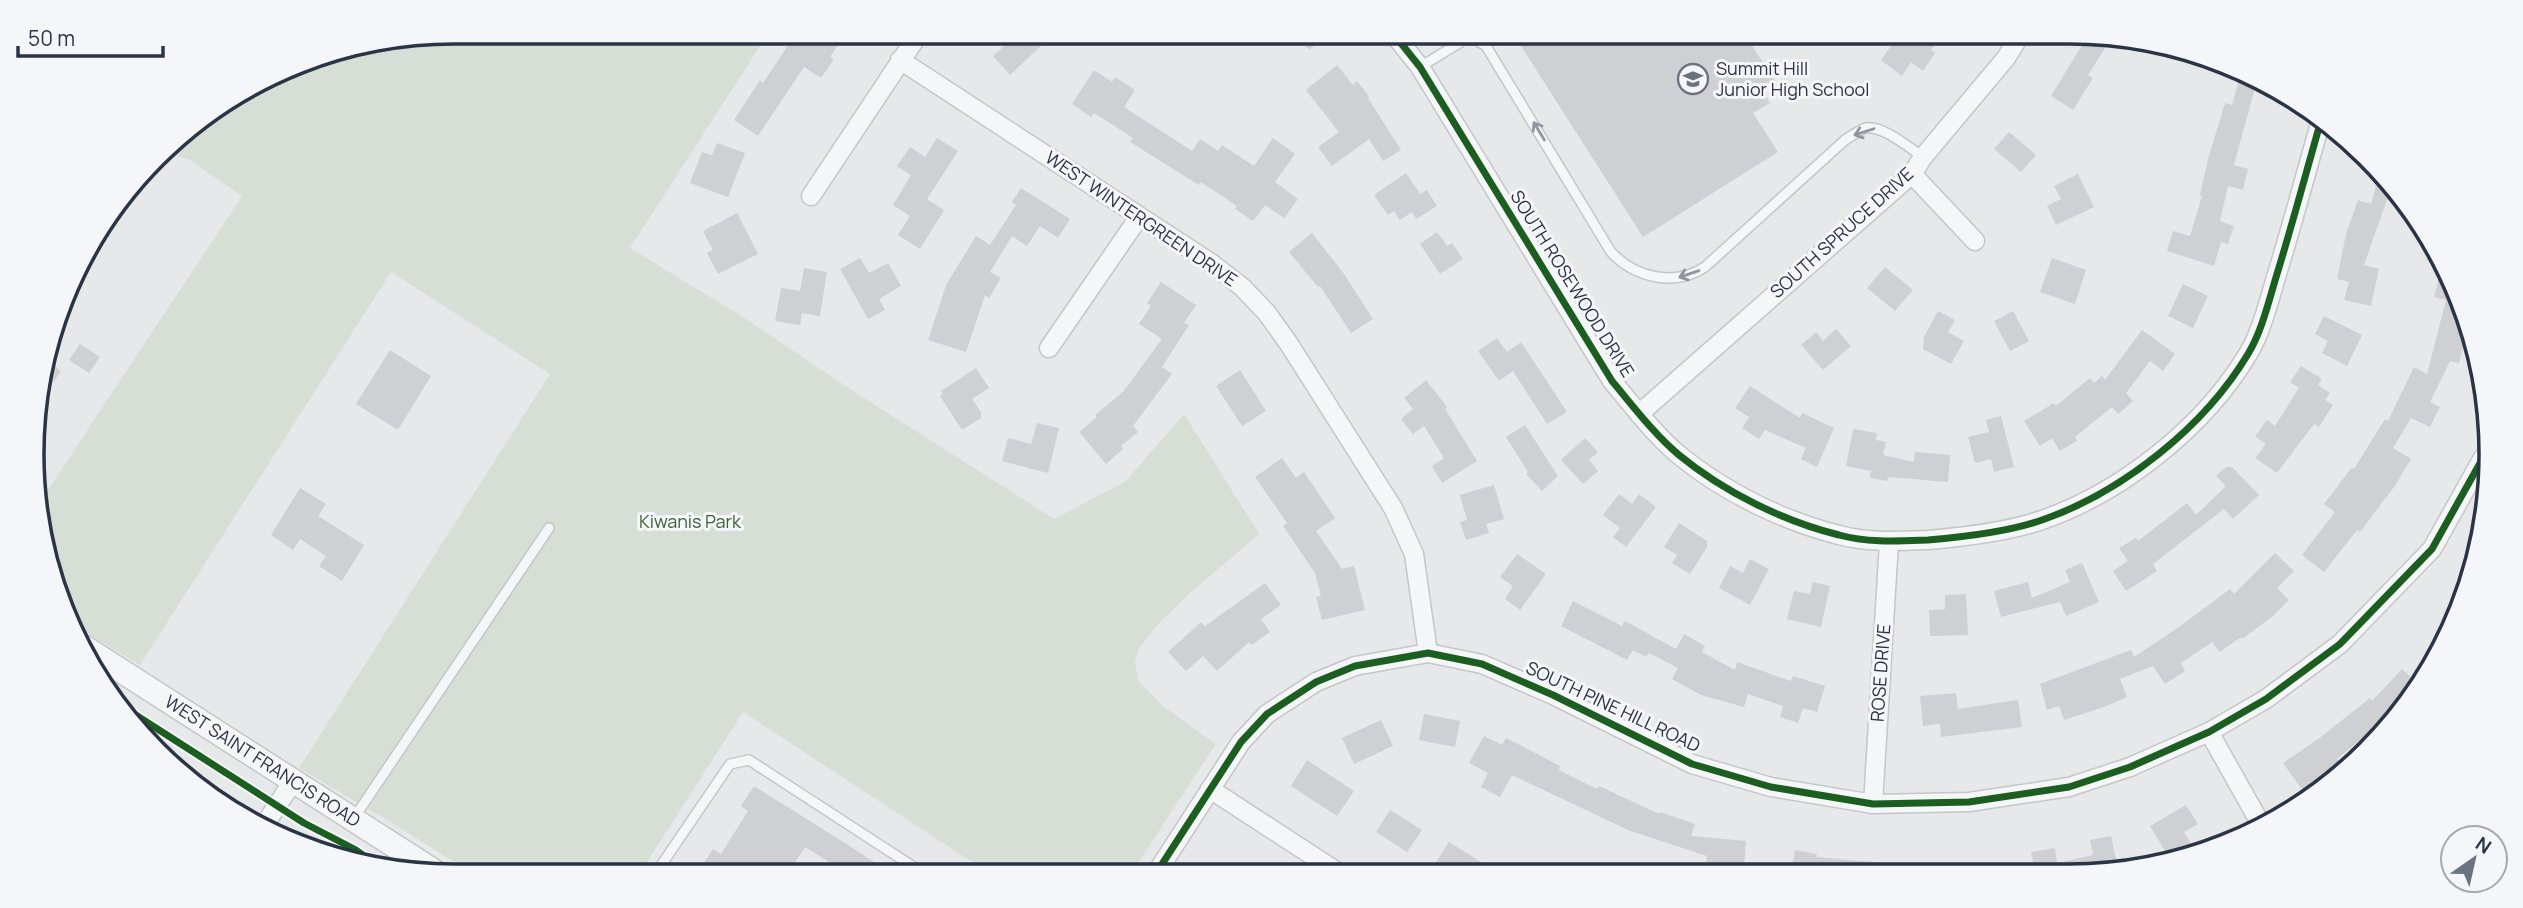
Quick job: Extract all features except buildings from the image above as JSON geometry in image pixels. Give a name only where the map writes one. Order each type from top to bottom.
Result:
[{"type":"street","points":[[811,196],[911,44]]},
{"type":"street","name":"SOUTH ROSEWOOD DRIVE","points":[[1402,44],[1420,67],[1612,381],[1639,414],[1679,455],[1726,487],[1786,518],[1841,536],[1889,542],[1960,538],[2041,520],[2093,499],[2156,457],[2207,409],[2249,352],[2268,303],[2319,129]]},
{"type":"street","name":"SOUTH SPRUCE DRIVE","points":[[1639,414],[1912,174],[2015,44]]},
{"type":"street","name":"WEST WINTERGREEN DRIVE","points":[[900,60],[1211,263],[1242,287],[1266,312],[1393,508],[1414,554],[1428,653]]},
{"type":"street","points":[[1912,174],[1975,241]]},
{"type":"street","points":[[1049,348],[1139,217]]},
{"type":"street","name":"SOUTH PINE HILL ROAD","points":[[1162,864],[1241,742],[1267,714],[1315,682],[1355,666],[1428,653],[1482,664],[1553,695],[1692,764],[1771,787],[1872,804],[1969,803],[2069,787],[2130,767],[2209,732],[2266,699],[2340,644],[2432,549],[2479,466]]},
{"type":"street","name":"ROSE DRIVE","points":[[1872,804],[1889,542]]},
{"type":"street","name":"WEST SAINT FRANCIS ROAD","points":[[97,655],[420,863]]},
{"type":"street","points":[[2209,732],[2257,818]]},
{"type":"street","points":[[268,819],[293,781]]},
{"type":"street","points":[[1210,789],[1326,864]]},
{"type":"lane","points":[[1420,67],[1457,44]]},
{"type":"lane","points":[[1483,44],[1611,252],[1619,261],[1634,270],[1666,279],[1689,276],[1705,267],[1845,140],[1866,128],[1877,128],[1923,157]]},
{"type":"lane","points":[[354,820],[549,528]]},
{"type":"lane","points":[[662,864],[730,764],[749,760],[908,864]]},
{"type":"green space","name":"Kiwanis Park","points":[[454,44],[761,44],[630,248],[738,314],[1054,519],[1125,482],[1184,414],[1259,534],[1160,622],[1139,648],[1135,662],[1138,680],[1164,707],[1216,744],[1137,864],[975,864],[743,712],[646,864],[457,864],[299,768],[550,374],[391,272],[140,665],[84,631],[75,611],[58,560],[46,493],[242,196],[190,160],[174,155],[204,129],[249,99],[297,75],[374,52],[400,47]]},
{"type":"cycle path","points":[[1402,44],[1420,67],[1612,381],[1644,420],[1679,455],[1735,493],[1797,522],[1850,538],[1895,541],[1956,537],[2029,524],[2072,508],[2102,492],[2159,454],[2209,406],[2248,354],[2265,315],[2319,129]]},
{"type":"cycle path","points":[[1162,864],[1241,742],[1267,714],[1316,682],[1355,666],[1428,653],[1482,664],[1553,695],[1692,764],[1771,787],[1873,804],[1969,802],[2069,787],[2130,767],[2209,732],[2266,699],[2340,644],[2432,549],[2479,466]]},
{"type":"cycle path","points":[[142,719],[304,823],[360,853]]},
{"type":"place","name":"Summit Hill Junior High School","points":[[1693,79]]}]
